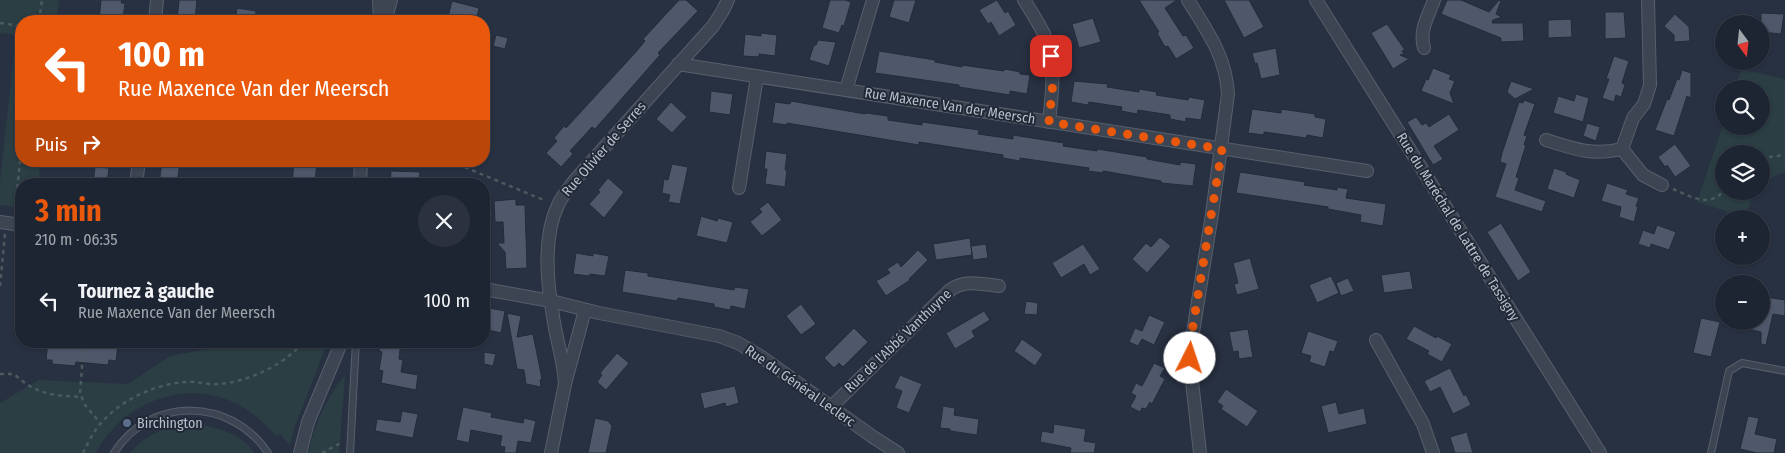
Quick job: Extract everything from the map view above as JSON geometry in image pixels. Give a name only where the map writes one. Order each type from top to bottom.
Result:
[{"type":"street","points":[[156,15],[157,0]]},
{"type":"street","points":[[380,0],[380,15]]},
{"type":"street","points":[[386,15],[390,0]]},
{"type":"street","name":"Rue Olivier de Serres","points":[[564,384],[563,364],[551,301],[549,240],[551,224],[557,206],[575,180],[712,26],[728,0]]},
{"type":"street","points":[[846,90],[873,0]]},
{"type":"street","points":[[1024,0],[1044,35],[1051,56],[1053,82],[1049,122]]},
{"type":"street","points":[[1188,0],[1215,44],[1224,64],[1228,105],[1191,345],[1191,372],[1200,453]]},
{"type":"street","name":"Rue du Maréchal de Lattre de Tassigny","points":[[1316,0],[1600,453]]},
{"type":"street","points":[[1424,48],[1422,30],[1434,0]]},
{"type":"street","points":[[1622,149],[1633,118],[1644,104],[1650,86],[1648,0]]},
{"type":"street","name":"Rue Maxence Van der Meersch","points":[[678,64],[1367,171]]},
{"type":"street","points":[[739,188],[757,77]]},
{"type":"street","points":[[1546,140],[1588,152],[1603,153],[1622,149]]},
{"type":"street","points":[[1622,149],[1643,175],[1662,185]]},
{"type":"street","name":"Rue de l'Abbé Vanthuyne","points":[[831,407],[950,290],[961,283],[968,282],[999,286]]},
{"type":"street","name":"Rue du Général Leclerc","points":[[490,290],[719,336],[738,343],[760,356],[898,453]]},
{"type":"street","name":"Rue Olivier de Serres","points":[[551,453],[564,384],[585,310]]},
{"type":"street","points":[[1376,340],[1423,424],[1433,453]]},
{"type":"street","points":[[300,453],[308,422],[339,348]]},
{"type":"lane","points":[[350,453],[356,348]]},
{"type":"lane","points":[[1711,453],[1729,371],[1742,363],[1785,371]]},
{"type":"lane","points":[[114,453],[128,436],[153,418],[194,410],[216,414],[235,422],[257,439],[268,453]]},
{"type":"path","points":[[40,15],[42,0]]},
{"type":"path","points":[[0,23],[15,25]]},
{"type":"path","points":[[1770,157],[1785,155]]},
{"type":"path","points":[[464,167],[557,206]]},
{"type":"path","points":[[1662,185],[1699,200],[1706,201],[1715,198]]},
{"type":"path","points":[[0,286],[15,190]]},
{"type":"path","points":[[83,348],[79,386],[81,397],[84,405],[100,424]]},
{"type":"path","points":[[83,453],[100,424],[117,408],[153,388],[185,382],[219,384],[241,380],[277,364],[299,348]]},
{"type":"path","points":[[0,374],[14,374],[29,387],[43,393],[81,397]]},
{"type":"path","points":[[322,453],[339,444],[351,445]]},
{"type":"green space","points":[[0,0],[59,0],[57,15],[15,15],[15,35],[0,33]]},
{"type":"green space","points":[[15,44],[15,167],[40,167],[39,178],[15,178],[15,206],[0,205],[0,182]]},
{"type":"green space","points":[[1741,70],[1785,79],[1785,173],[1778,174],[1770,179],[1770,145],[1716,145],[1720,135],[1770,135],[1770,80],[1738,80]]},
{"type":"green space","points":[[1715,149],[1715,200],[1752,200],[1747,210],[1722,210],[1697,202]]},
{"type":"green space","points":[[214,348],[325,348],[294,429],[290,445],[280,434],[276,436],[258,418],[238,404],[223,398],[204,394],[186,394],[167,397],[133,412],[106,437],[96,453],[0,453],[0,403],[39,380],[128,384],[170,356]]},
{"type":"green space","points":[[345,375],[339,453],[308,453],[322,412],[332,393]]},
{"type":"green space","points":[[191,423],[208,426],[235,436],[249,446],[254,453],[130,453],[136,446],[158,432],[174,426]]},
{"type":"building","points":[[101,0],[122,0],[121,3],[125,3],[124,15],[100,15]]},
{"type":"building","points":[[179,0],[197,0],[196,15],[178,15]]},
{"type":"building","points":[[679,0],[686,0],[698,11],[658,53],[660,55],[595,129],[592,127],[570,151],[573,154],[561,167],[546,153],[557,141],[554,138],[564,126],[566,128],[635,53],[645,41],[643,39]]},
{"type":"building","points":[[830,0],[851,2],[844,26],[842,25],[839,33],[822,28]]},
{"type":"building","points":[[894,0],[916,0],[909,23],[889,17]]},
{"type":"building","points":[[997,0],[1005,13],[1008,11],[1016,25],[999,36],[991,22],[988,24],[979,10]]},
{"type":"building","points":[[1139,0],[1177,0],[1165,8],[1183,36],[1186,35],[1194,48],[1176,59],[1168,46],[1165,47],[1157,33],[1159,32]]},
{"type":"building","points":[[1224,0],[1249,0],[1264,27],[1244,38]]},
{"type":"building","points":[[1447,0],[1461,0],[1489,12],[1499,0],[1501,1],[1496,14],[1502,17],[1493,20],[1492,23],[1523,23],[1524,41],[1501,42],[1501,38],[1441,14]]},
{"type":"building","points":[[452,1],[479,8],[477,15],[448,15]]},
{"type":"building","points":[[237,8],[256,11],[256,15],[236,15]]},
{"type":"building","points":[[1605,12],[1624,12],[1626,38],[1605,39]]},
{"type":"building","points":[[1761,13],[1784,14],[1781,34],[1770,33],[1770,15],[1761,15]]},
{"type":"building","points":[[1675,14],[1689,27],[1690,41],[1674,42],[1674,35],[1664,26]]},
{"type":"building","points":[[1093,18],[1101,42],[1079,48],[1072,24]]},
{"type":"building","points":[[1571,19],[1572,37],[1548,38],[1548,20]]},
{"type":"building","points":[[1387,24],[1405,50],[1402,51],[1404,54],[1400,55],[1409,59],[1393,69],[1371,33]]},
{"type":"building","points":[[761,33],[777,35],[775,56],[759,54],[759,57],[743,56],[745,34],[761,36]]},
{"type":"building","points":[[496,35],[508,38],[505,49],[493,46]]},
{"type":"building","points":[[818,40],[836,42],[829,66],[809,60],[814,45],[816,45]]},
{"type":"building","points":[[1276,48],[1280,75],[1261,79],[1252,53]]},
{"type":"building","points":[[879,51],[935,60],[935,62],[962,67],[962,65],[1020,72],[1020,74],[1030,75],[1027,94],[1010,91],[1010,95],[959,87],[959,85],[875,73]]},
{"type":"building","points":[[1614,56],[1629,61],[1622,83],[1625,85],[1621,97],[1616,95],[1614,102],[1602,98],[1609,79],[1606,79]]},
{"type":"building","points":[[1433,68],[1451,75],[1449,79],[1455,81],[1450,93],[1454,104],[1421,91]]},
{"type":"building","points":[[1682,70],[1691,73],[1691,98],[1687,96],[1674,136],[1655,130],[1667,99],[1669,100]]},
{"type":"building","points":[[1074,81],[1108,84],[1107,87],[1139,92],[1139,89],[1157,92],[1156,95],[1188,100],[1189,97],[1205,100],[1201,120],[1186,118],[1186,122],[1170,119],[1170,115],[1138,110],[1137,114],[1121,111],[1122,107],[1089,102],[1088,105],[1071,102]]},
{"type":"building","points":[[1511,81],[1534,89],[1515,99],[1507,92]]},
{"type":"building","points":[[711,91],[733,94],[730,115],[709,112]]},
{"type":"building","points":[[1576,94],[1589,98],[1583,122],[1553,113],[1558,96],[1574,101]]},
{"type":"building","points":[[1524,100],[1535,104],[1524,135],[1527,136],[1524,145],[1526,145],[1516,177],[1519,178],[1515,190],[1546,201],[1542,212],[1495,197],[1506,164],[1500,162],[1502,153],[1519,102],[1523,103]]},
{"type":"building","points":[[791,101],[865,114],[888,116],[888,120],[922,125],[922,122],[979,130],[978,134],[1013,139],[1013,135],[1064,143],[1063,146],[1147,157],[1147,159],[1180,165],[1180,162],[1196,164],[1193,186],[1161,183],[1161,181],[1103,171],[1103,173],[1088,171],[1089,168],[1020,158],[1020,161],[1003,158],[1003,155],[919,142],[919,145],[787,123],[787,125],[772,123],[775,102],[790,104]]},
{"type":"building","points":[[671,102],[687,117],[672,133],[656,119]]},
{"type":"building","points":[[1252,109],[1281,113],[1281,109],[1315,114],[1315,117],[1326,119],[1323,138],[1307,135],[1306,138],[1264,132],[1264,135],[1248,133]]},
{"type":"building","points":[[1449,114],[1459,130],[1434,146],[1443,159],[1433,165],[1407,122],[1416,117],[1422,125],[1426,123],[1429,127]]},
{"type":"building","points":[[1587,123],[1600,127],[1596,141],[1583,136]]},
{"type":"building","points":[[1675,144],[1691,166],[1675,177],[1667,165],[1665,167],[1658,157]]},
{"type":"building","points":[[766,151],[787,154],[785,187],[765,184],[767,169],[764,169]]},
{"type":"building","points":[[672,164],[688,167],[680,204],[668,202],[670,195],[662,193],[664,179],[668,180]]},
{"type":"building","points":[[95,167],[109,168],[108,178],[94,178]]},
{"type":"building","points":[[161,167],[179,167],[178,178],[160,178]]},
{"type":"building","points":[[293,167],[316,167],[316,178],[293,178]]},
{"type":"building","points":[[1554,168],[1580,180],[1574,198],[1547,189]]},
{"type":"building","points":[[391,171],[420,172],[420,178],[390,178]]},
{"type":"building","points":[[1240,172],[1305,182],[1304,185],[1337,190],[1337,187],[1348,189],[1346,198],[1386,204],[1383,226],[1360,222],[1361,215],[1328,209],[1328,207],[1236,193]]},
{"type":"building","points":[[608,178],[624,192],[604,218],[589,204],[600,192],[598,190]]},
{"type":"building","points":[[1607,183],[1628,190],[1626,194],[1639,198],[1634,222],[1619,217],[1621,207],[1601,201]]},
{"type":"building","points":[[516,199],[516,205],[525,205],[527,268],[506,269],[505,252],[497,243],[504,243],[503,222],[495,222],[494,201]]},
{"type":"building","points":[[768,202],[782,220],[762,236],[750,222],[762,212],[759,209]]},
{"type":"building","points":[[701,216],[717,221],[718,218],[733,222],[727,243],[696,236]]},
{"type":"building","points":[[1501,223],[1531,272],[1518,281],[1487,232]]},
{"type":"building","points":[[1657,225],[1676,232],[1669,250],[1651,244],[1650,248],[1638,244],[1643,230],[1654,234]]},
{"type":"building","points":[[1160,237],[1171,246],[1147,273],[1132,259],[1146,243],[1151,247]]},
{"type":"building","points":[[970,238],[972,255],[936,260],[933,244]]},
{"type":"building","points":[[986,244],[988,258],[973,260],[971,246]]},
{"type":"building","points":[[1083,244],[1100,269],[1090,275],[1084,264],[1061,278],[1052,263]]},
{"type":"building","points":[[918,250],[928,260],[910,280],[886,296],[876,281],[890,273],[887,269],[898,262],[901,267]]},
{"type":"building","points":[[576,253],[593,256],[593,253],[609,256],[605,276],[573,274]]},
{"type":"building","points":[[1250,258],[1259,289],[1237,295],[1234,284],[1238,283],[1233,263]]},
{"type":"building","points":[[625,270],[648,273],[648,276],[734,290],[735,287],[749,289],[745,309],[731,306],[730,310],[714,307],[714,304],[678,298],[677,301],[622,292]]},
{"type":"building","points":[[1410,271],[1413,289],[1384,293],[1381,275]]},
{"type":"building","points":[[1331,276],[1339,293],[1317,303],[1309,285]]},
{"type":"building","points":[[1348,278],[1354,291],[1341,296],[1336,283]]},
{"type":"building","points":[[1770,298],[1785,300],[1785,316],[1773,314],[1770,327]]},
{"type":"building","points":[[1026,301],[1038,303],[1037,315],[1024,314]]},
{"type":"building","points":[[801,304],[816,324],[801,335],[786,316]]},
{"type":"building","points":[[490,308],[505,311],[501,333],[490,330]]},
{"type":"building","points":[[984,311],[990,320],[972,331],[975,337],[955,349],[946,333]]},
{"type":"building","points":[[507,313],[521,316],[517,337],[533,334],[542,379],[540,380],[541,387],[526,384],[524,370],[517,369]]},
{"type":"building","points":[[1149,315],[1165,322],[1154,345],[1142,339],[1138,346],[1129,342],[1135,328],[1142,331]]},
{"type":"building","points":[[1701,318],[1715,321],[1715,330],[1718,330],[1711,357],[1693,353]]},
{"type":"building","points":[[1414,326],[1452,344],[1442,362],[1427,354],[1429,351],[1406,339]]},
{"type":"building","points":[[854,328],[868,342],[843,367],[839,363],[834,368],[824,358]]},
{"type":"building","points":[[1248,329],[1253,357],[1239,359],[1238,351],[1233,352],[1229,332]]},
{"type":"building","points":[[1752,330],[1769,330],[1766,345],[1761,344],[1761,332]]},
{"type":"building","points":[[1308,331],[1338,341],[1334,352],[1330,351],[1325,367],[1309,362],[1311,356],[1301,353]]},
{"type":"building","points":[[1022,339],[1043,354],[1035,366],[1014,351]]},
{"type":"building","points":[[47,348],[118,348],[116,361],[109,360],[108,365],[76,362],[75,366],[52,364],[52,360],[46,360]]},
{"type":"building","points":[[379,348],[400,348],[399,359],[403,360],[401,372],[418,375],[416,390],[381,383],[383,371],[379,370],[382,352],[379,351]]},
{"type":"building","points":[[484,352],[496,354],[493,366],[484,364]]},
{"type":"building","points":[[617,353],[629,363],[606,390],[597,382],[602,375],[600,373]]},
{"type":"building","points":[[1154,363],[1165,368],[1160,376],[1165,379],[1152,404],[1150,402],[1146,409],[1142,408],[1140,412],[1130,407],[1136,396],[1131,393],[1136,383],[1142,386]]},
{"type":"building","points":[[1450,368],[1464,396],[1466,394],[1471,405],[1453,414],[1440,387],[1430,392],[1424,381]]},
{"type":"building","points":[[900,375],[922,384],[909,413],[896,408],[902,391],[894,388]]},
{"type":"building","points":[[735,386],[739,403],[726,407],[725,403],[704,409],[700,393]]},
{"type":"building","points":[[1226,389],[1258,411],[1247,427],[1221,409],[1223,406],[1217,402]]},
{"type":"building","points":[[1336,402],[1339,414],[1364,408],[1367,424],[1328,433],[1321,406]]},
{"type":"building","points":[[943,406],[955,408],[954,415],[979,419],[977,435],[940,428]]},
{"type":"building","points":[[463,407],[492,413],[491,417],[523,423],[524,418],[536,421],[531,443],[518,441],[516,453],[504,453],[505,447],[500,446],[502,436],[471,430],[469,443],[456,440]]},
{"type":"building","points":[[402,411],[418,414],[413,438],[375,431],[377,419],[400,422]]},
{"type":"building","points":[[1748,416],[1759,418],[1755,434],[1777,439],[1774,453],[1757,453],[1740,449]]},
{"type":"building","points":[[595,418],[608,421],[612,426],[606,453],[588,453]]},
{"type":"building","points":[[1054,424],[1086,429],[1084,441],[1096,443],[1094,453],[1070,453],[1071,448],[1040,442],[1042,431],[1053,433]]},
{"type":"building","points":[[1467,432],[1473,453],[1455,453],[1450,437]]},
{"type":"place","name":"Birchington","points":[[127,423]]},
{"type":"route","points":[[1051,56],[1053,82],[1049,122],[1222,149],[1192,332],[1190,358]]}]
